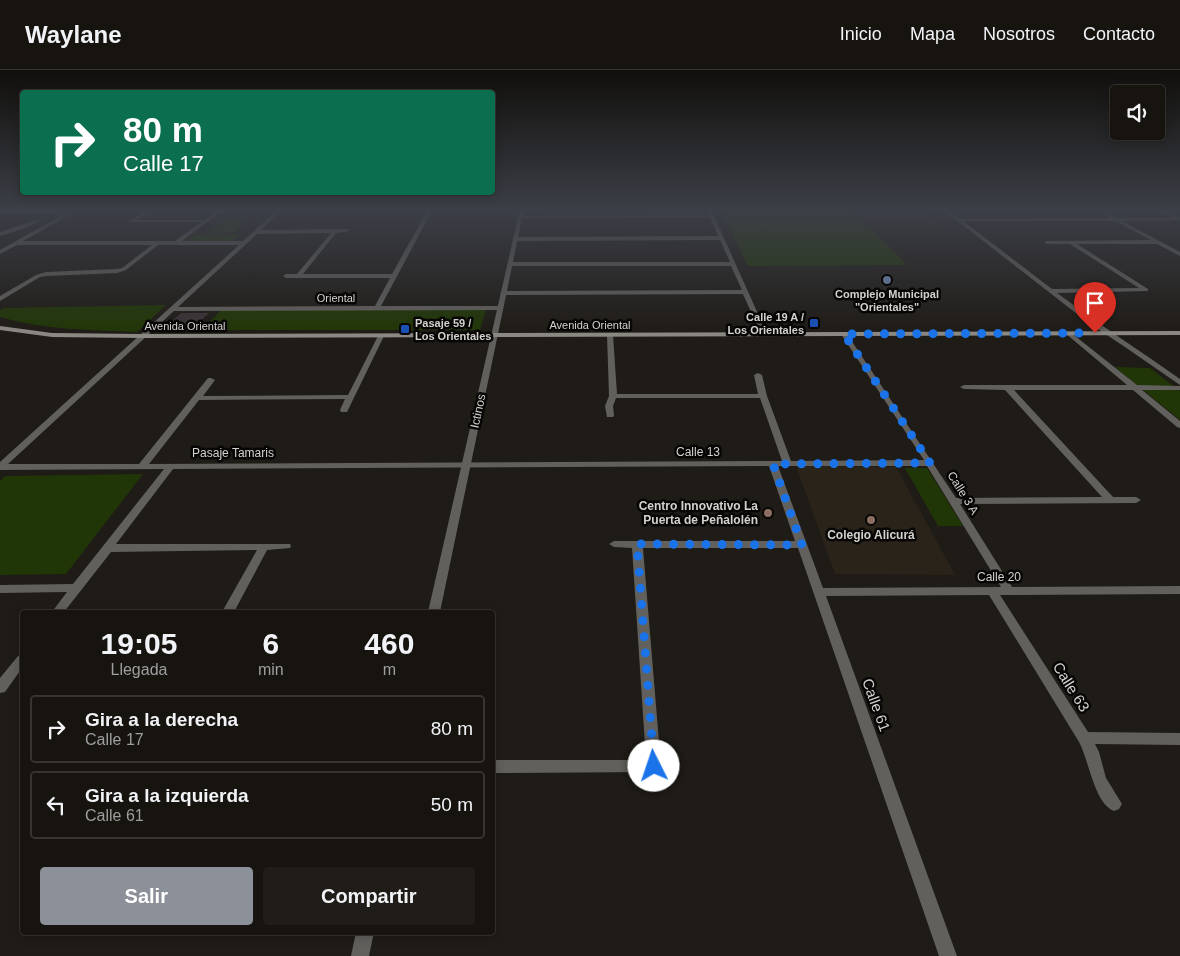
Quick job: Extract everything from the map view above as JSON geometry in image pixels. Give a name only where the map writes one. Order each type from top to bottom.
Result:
[{"type":"main road","name":"Avenida Oriental","points":[[0,328],[52,335],[142,336],[1180,333]]},
{"type":"street","points":[[0,299],[42,275],[121,270],[147,250]]},
{"type":"street","points":[[0,467],[236,250]]},
{"type":"street","points":[[299,276],[320,250]]},
{"type":"street","points":[[377,308],[408,250]]},
{"type":"street","name":"Ictinos","points":[[434,610],[513,250]]},
{"type":"street","points":[[727,250],[764,334]]},
{"type":"street","points":[[998,250],[1092,323],[1128,345],[1180,383]]},
{"type":"street","points":[[1051,291],[1146,290],[1084,250]]},
{"type":"street","points":[[510,264],[733,264]]},
{"type":"street","points":[[286,276],[394,276]]},
{"type":"street","points":[[503,293],[746,292]]},
{"type":"street","name":"Oriental","points":[[173,308],[500,308]]},
{"type":"street","points":[[1068,333],[1180,425]]},
{"type":"street","name":"Calle 3 A","points":[[844,334],[930,463],[1010,591]]},
{"type":"street","points":[[610,335],[613,396],[610,414]]},
{"type":"street","points":[[344,410],[381,336]]},
{"type":"street","points":[[758,375],[763,396],[788,464]]},
{"type":"street","points":[[142,466],[211,380]]},
{"type":"street","points":[[964,387],[1180,388]]},
{"type":"street","points":[[1007,387],[1110,500]]},
{"type":"street","points":[[613,396],[763,396]]},
{"type":"street","points":[[196,398],[351,397]]},
{"type":"street","name":"Calle 13","points":[[466,465],[930,463]]},
{"type":"street","name":"Calle 61","points":[[773,464],[948,956]]},
{"type":"street","name":"Pasaje Tamaris","points":[[0,467],[466,465]]},
{"type":"street","points":[[60,610],[171,466]]},
{"type":"street","points":[[954,501],[1136,500]]},
{"type":"street","points":[[614,544],[802,545]]},
{"type":"street","points":[[495,767],[654,766],[637,544]]},
{"type":"street","points":[[229,610],[264,546]]},
{"type":"street","points":[[108,548],[286,546]]},
{"type":"street","points":[[0,589],[77,588]]},
{"type":"street","name":"Calle 20","points":[[818,592],[1180,590]]},
{"type":"street","name":"Calle 63","points":[[992,591],[1084,738],[1092,752],[1099,780],[1114,804]]},
{"type":"street","points":[[0,688],[20,662]]},
{"type":"street","points":[[1084,738],[1180,739]]},
{"type":"street","points":[[360,956],[364,935]]},
{"type":"shaded area","name":"Colegio Alicurá","points":[[796,466],[896,467],[955,575],[835,574]]},
{"type":"green space","points":[[740,250],[893,250],[907,265],[748,266]]},
{"type":"green space","points":[[166,305],[137,332],[51,327],[0,317],[0,310],[4,308]]},
{"type":"green space","points":[[221,310],[486,310],[480,330],[202,330]]},
{"type":"green space","points":[[1115,367],[1150,368],[1180,391],[1180,420]]},
{"type":"green space","points":[[905,468],[927,468],[963,526],[938,526]]},
{"type":"green space","points":[[143,474],[66,574],[0,575],[0,481],[5,476]]},
{"type":"building","points":[[181,313],[209,313],[194,327],[165,327]]},
{"type":"place","name":"Complejo Municipal \"Orientales\"","points":[[887,280]]},
{"type":"place","name":"Calle 19 A / Los Orientales","points":[[814,323]]},
{"type":"place","name":"Pasaje 59 / Los Orientales","points":[[405,329]]},
{"type":"place","name":"Centro Innovativo La Puerta de Peñalolén","points":[[768,513]]},
{"type":"place","name":"Colegio Alicurá","points":[[871,520]]},
{"type":"route","points":[[654,766],[637,544],[802,545],[773,464],[930,463],[844,334],[1095,333]]}]
